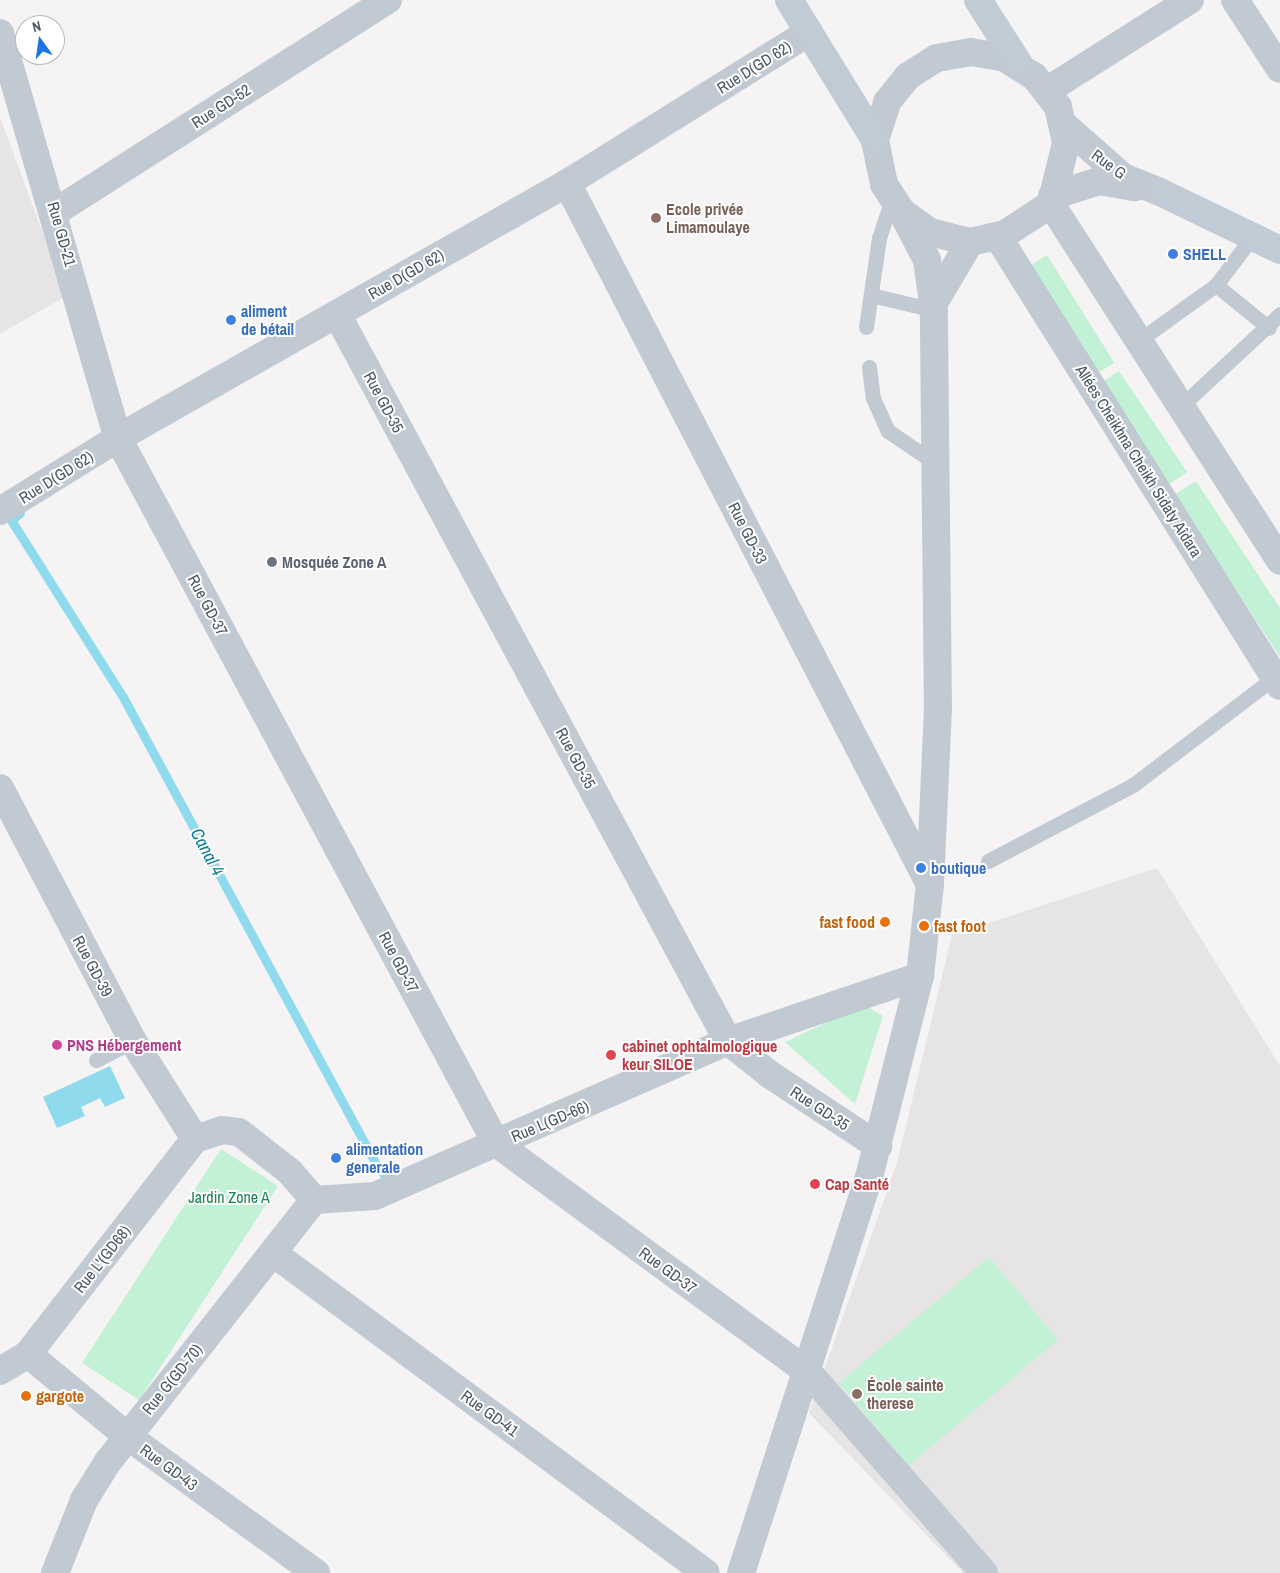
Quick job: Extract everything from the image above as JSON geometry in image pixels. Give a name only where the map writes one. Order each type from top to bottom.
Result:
[{"type":"main road","points":[[790,0],[875,140]]},
{"type":"main road","points":[[978,0],[1018,64]]},
{"type":"main road","points":[[1160,192],[1280,250]]},
{"type":"street","name":"Rue GD-52","points":[[55,212],[388,0]]},
{"type":"street","points":[[1235,0],[1280,69]]},
{"type":"street","points":[[1048,90],[1186,1]]},
{"type":"street","name":"Rue D(GD 62)","points":[[0,511],[118,438],[567,183],[809,32]]},
{"type":"street","name":"Rue GD-21","points":[[0,33],[55,212],[118,438]]},
{"type":"street","points":[[741,1573],[808,1373],[878,1146],[920,976],[930,884],[938,711],[934,306],[927,260],[878,168],[875,140],[887,102],[921,65],[970,52],[1018,64],[1048,90],[1064,125],[1065,162],[1051,200]]},
{"type":"street","name":"Rue G","points":[[1064,125],[1123,176],[1160,192]]},
{"type":"street","points":[[897,205],[930,232],[970,242],[998,237],[1021,226],[1051,200],[1099,181],[1160,192]]},
{"type":"street","name":"Rue GD-33","points":[[567,183],[930,884]]},
{"type":"street","points":[[1051,200],[1138,341],[1280,561]]},
{"type":"street","name":"Allées Cheikhna Cheikh Sidaty Aîdara","points":[[998,237],[1277,681]]},
{"type":"street","points":[[934,306],[970,242]]},
{"type":"street","name":"Rue GD-35","points":[[337,314],[728,1041],[769,1074],[878,1146]]},
{"type":"street","name":"Rue GD-37","points":[[118,438],[496,1143],[808,1373],[984,1573]]},
{"type":"street","name":"Rue GD-39","points":[[0,788],[133,1041],[195,1139]]},
{"type":"street","name":"Rue L(GD-66)","points":[[314,1200],[375,1196],[728,1041],[920,976]]},
{"type":"street","points":[[195,1139],[222,1130],[239,1132],[290,1172],[314,1200]]},
{"type":"street","name":"Rue L'(GD68)","points":[[0,1371],[28,1354],[195,1139]]},
{"type":"street","name":"Rue G(GD-70)","points":[[55,1573],[84,1500],[126,1436],[274,1253],[314,1200]]},
{"type":"street","name":"Rue GD-41","points":[[274,1253],[706,1573]]},
{"type":"street","name":"Rue GD-43","points":[[28,1354],[126,1436],[316,1573]]},
{"type":"lane","points":[[866,328],[879,238],[897,205]]},
{"type":"lane","points":[[1138,341],[1216,285],[1252,237]]},
{"type":"lane","points":[[1216,285],[1269,328]]},
{"type":"lane","points":[[871,295],[934,306]]},
{"type":"lane","points":[[1181,406],[1269,328],[1280,314]]},
{"type":"lane","points":[[869,367],[873,398],[888,431],[936,463]]},
{"type":"lane","points":[[988,861],[1133,785],[1277,681]]},
{"type":"lane","points":[[96,1060],[133,1041]]},
{"type":"shaded area","points":[[0,117],[66,296],[0,334]]},
{"type":"shaded area","points":[[1157,868],[1280,1066],[1280,1573],[963,1573],[809,1413],[897,1163],[952,935]]},
{"type":"green space","points":[[1047,255],[1114,363],[1093,376],[1026,268]]},
{"type":"green space","points":[[1119,371],[1187,472],[1169,484],[1101,383]]},
{"type":"green space","points":[[1196,481],[1280,608],[1280,657],[1174,495]]},
{"type":"green space","points":[[864,1005],[883,1016],[855,1104],[785,1042]]},
{"type":"green space","name":"Jardin Zone A","points":[[221,1149],[278,1186],[139,1400],[82,1363]]},
{"type":"green space","points":[[989,1257],[1058,1340],[908,1466],[839,1383]]},
{"type":"water","points":[[110,1066],[125,1098],[105,1107],[100,1098],[81,1107],[85,1116],[57,1128],[43,1097]]},
{"type":"waterway","name":"Canal 4","points":[[20,513],[11,520],[123,697],[377,1166],[393,1185]]},
{"type":"place","name":"Ecole privée Limamoulaye","points":[[656,218]]},
{"type":"place","name":"SHELL","points":[[1173,254]]},
{"type":"place","name":"aliment de bétail","points":[[231,320]]},
{"type":"place","name":"Mosquée Zone A","points":[[272,562]]},
{"type":"place","name":"boutique","points":[[921,868]]},
{"type":"place","name":"fast food","points":[[885,922]]},
{"type":"place","name":"fast foot","points":[[924,926]]},
{"type":"place","name":"PNS Hébergement","points":[[57,1045]]},
{"type":"place","name":"cabinet ophtalmologique keur SILOE","points":[[611,1055]]},
{"type":"place","name":"alimentation generale","points":[[336,1158]]},
{"type":"place","name":"Cap Santé","points":[[815,1184]]},
{"type":"place","name":"École sainte therese","points":[[857,1394]]},
{"type":"place","name":"gargote","points":[[26,1396]]}]
